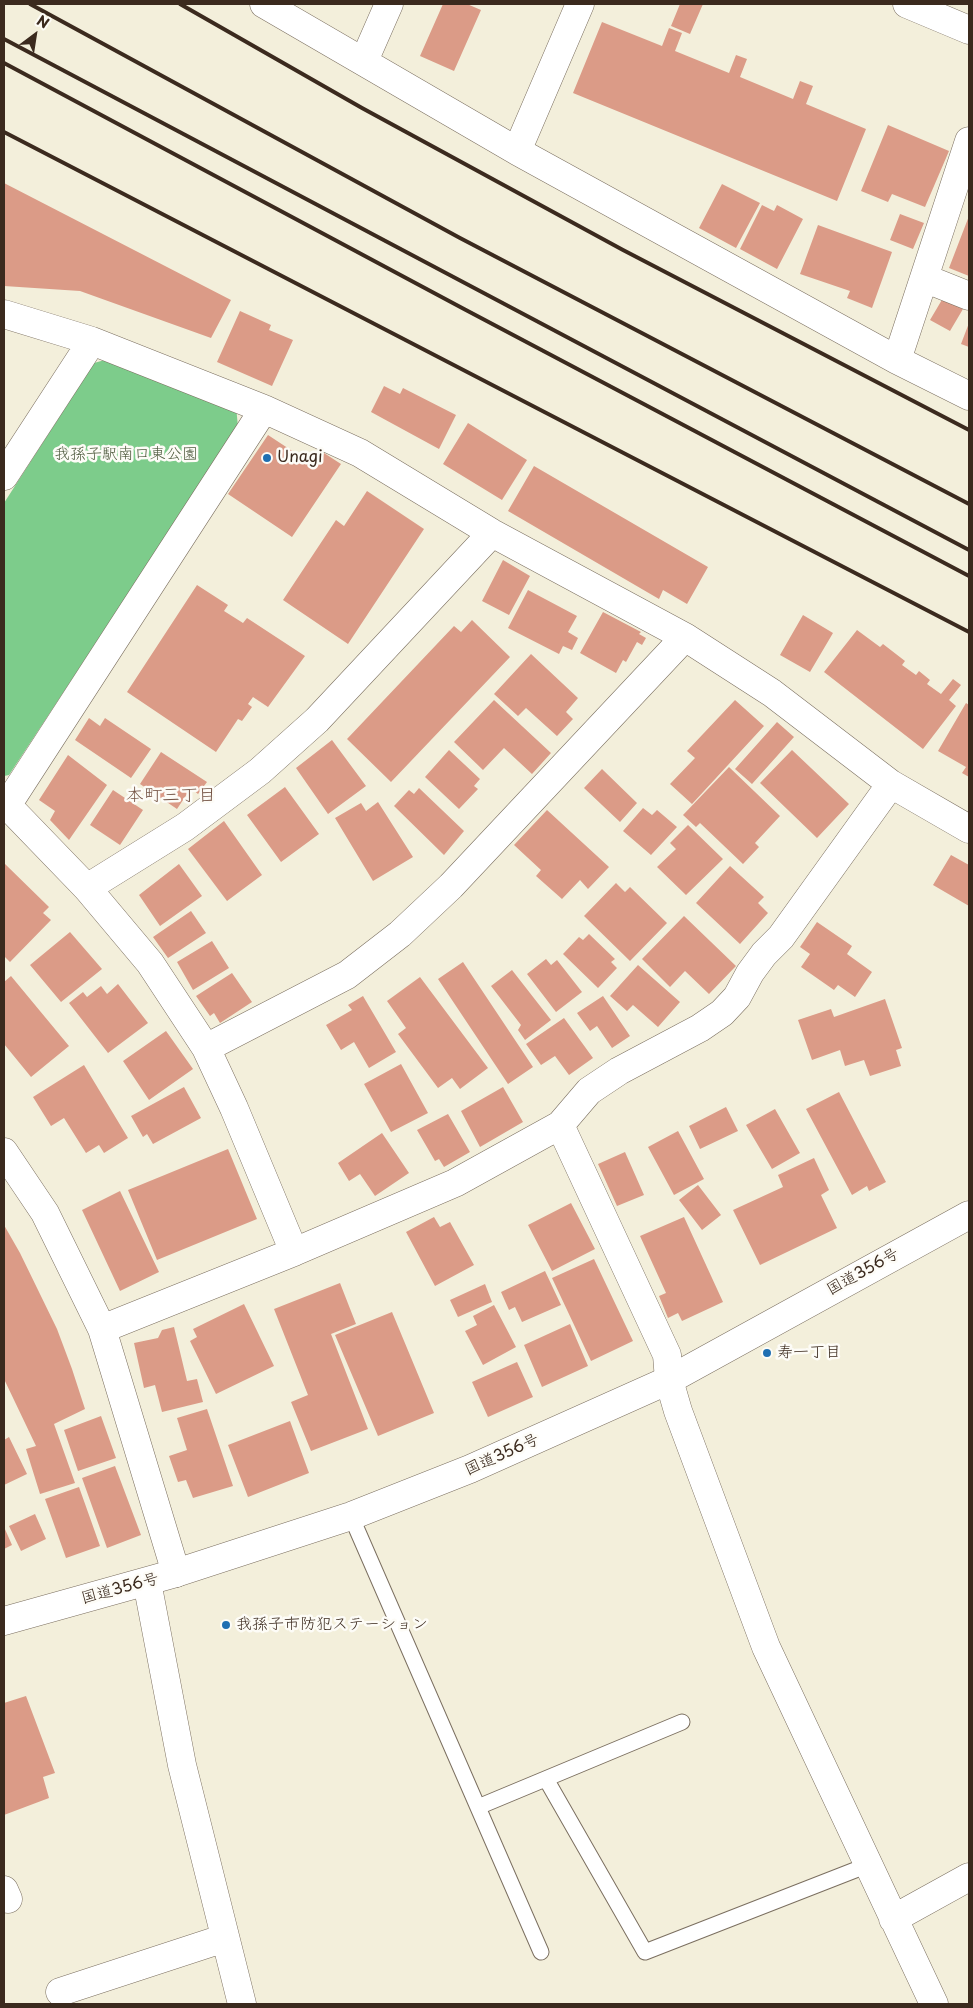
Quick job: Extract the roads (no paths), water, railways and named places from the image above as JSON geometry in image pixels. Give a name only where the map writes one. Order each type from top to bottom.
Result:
[{"type":"main road","points":[[264,4],[517,151],[897,360],[969,396]]},
{"type":"main road","points":[[364,61],[389,4]]},
{"type":"main road","points":[[517,151],[580,4]]},
{"type":"main road","points":[[920,6],[969,30]]},
{"type":"main road","points":[[897,360],[969,140]]},
{"type":"main road","points":[[924,278],[969,296]]},
{"type":"main road","points":[[4,314],[92,341],[264,409],[360,453],[492,533],[685,637],[772,693],[891,784],[969,829]]},
{"type":"main road","points":[[4,476],[92,341]]},
{"type":"main road","points":[[264,409],[6,803],[87,888],[150,963],[206,1048],[234,1108],[294,1252]]},
{"type":"main road","points":[[87,888],[185,827],[260,771],[317,720],[492,533]]},
{"type":"main road","points":[[206,1048],[347,975],[400,934],[451,886],[685,637]]},
{"type":"main road","points":[[102,1328],[294,1252],[454,1183],[560,1125],[589,1091],[620,1071],[700,1028],[722,1013],[737,997],[764,954],[781,937],[891,784]]},
{"type":"main road","points":[[560,1125],[667,1356],[669,1380],[678,1411],[766,1647],[934,2004]]},
{"type":"main road","points":[[4,1152],[45,1213],[102,1328],[176,1573]]},
{"type":"main road","name":"国道356号","points":[[4,1621],[147,1582],[351,1516],[470,1469],[669,1380],[969,1215]]},
{"type":"main road","points":[[147,1582],[182,1765],[242,2004]]},
{"type":"main road","points":[[893,1919],[969,1877]]},
{"type":"main road","points":[[60,1992],[225,1938]]},
{"type":"lane","points":[[351,1516],[541,1952]]},
{"type":"lane","points":[[478,1807],[682,1722]]},
{"type":"lane","points":[[546,1779],[644,1952],[868,1865]]},
{"type":"railway","points":[[30,4],[460,238],[969,504]]},
{"type":"railway","points":[[180,4],[362,108],[623,250],[969,430]]},
{"type":"railway","points":[[4,39],[969,550]]},
{"type":"railway","points":[[4,63],[969,576]]},
{"type":"railway","points":[[4,132],[969,632]]},
{"type":"place","name":"Unagi","points":[[267,458]]},
{"type":"place","name":"寿一丁目","points":[[767,1353]]},
{"type":"place","name":"我孫子市防犯ステーション","points":[[226,1625]]},
{"type":"district","name":"本町三丁目","points":[[171,796]]},
{"type":"park label","name":"我孫子駅南口東公園","points":[[126,455]]}]
